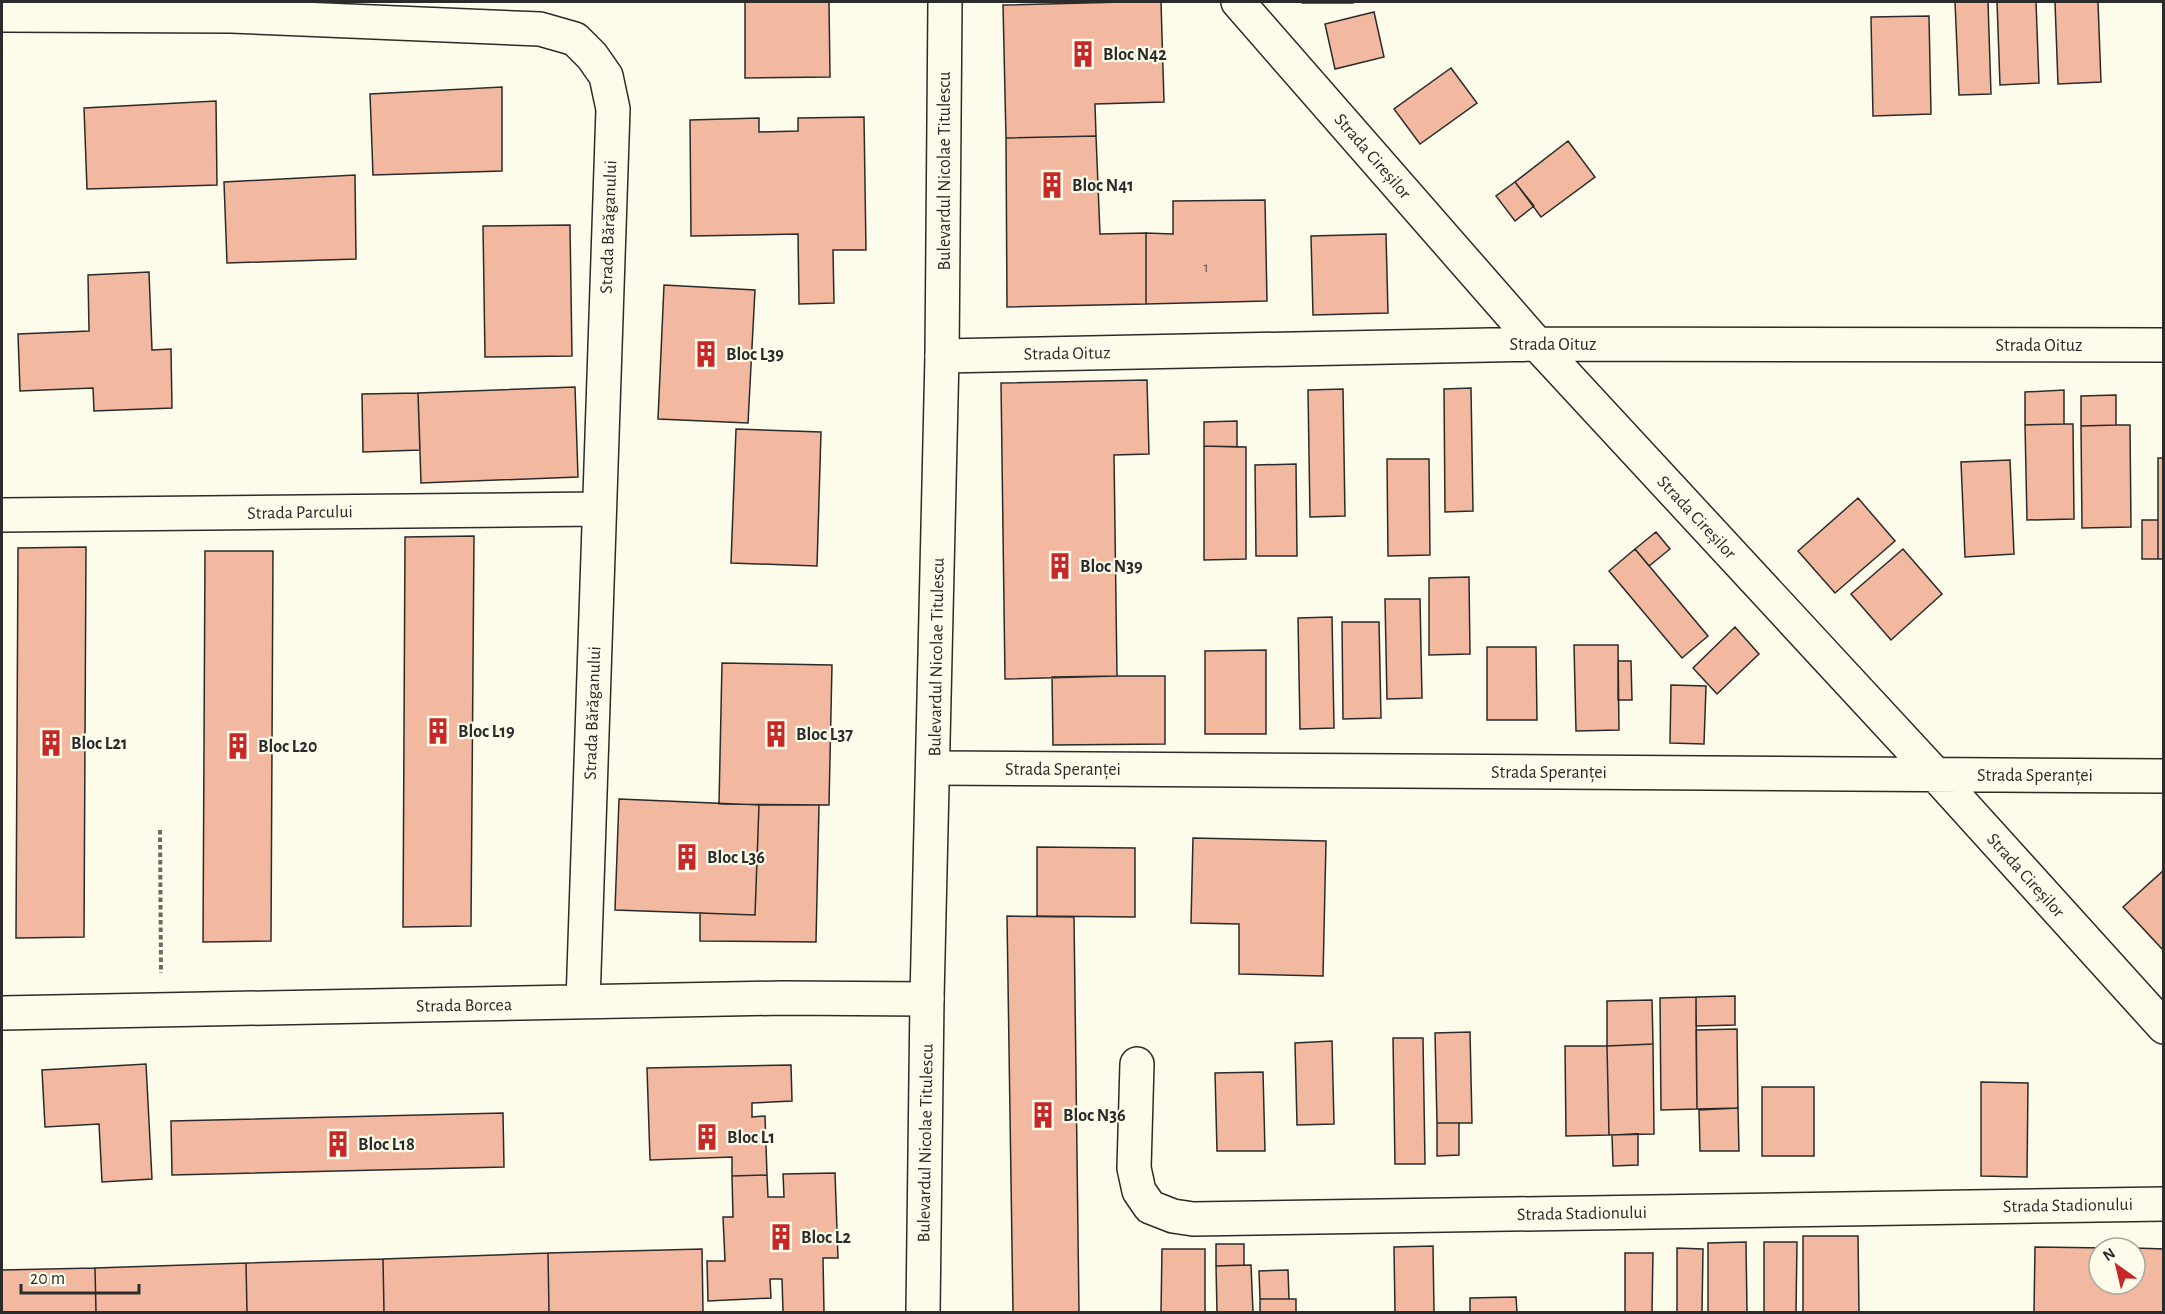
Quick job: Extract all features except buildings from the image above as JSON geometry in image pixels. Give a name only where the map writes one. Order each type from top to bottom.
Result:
[{"type":"street","name":"Bulevardul Nicolae Titulescu","points":[[923,1312],[927,999],[942,356],[945,2]]},
{"type":"street","name":"Strada Cireșilor","points":[[1238,2],[1537,344],[1935,774],[2163,1027]]},
{"type":"street","name":"Strada Bărăganului","points":[[2,15],[231,16],[540,28],[575,39],[592,56],[606,76],[613,109],[583,1002]]},
{"type":"street","name":"Strada Oituz","points":[[942,356],[1537,344],[2163,345]]},
{"type":"street","name":"Strada Parcului","points":[[2,515],[598,509]]},
{"type":"street","name":"Strada Speranței","points":[[934,768],[2163,776]]},
{"type":"street","name":"Strada Borcea","points":[[2,1013],[783,998],[927,999]]},
{"type":"street","name":"Strada Stadionului","points":[[1137,1064],[1134,1168],[1139,1191],[1150,1207],[1173,1216],[1205,1218],[2163,1204]]},
{"type":"path","points":[[160,830],[162,1010]]},
{"type":"place","name":"Bloc N42","points":[[1083,54]]},
{"type":"place","name":"Bloc N41","points":[[1052,185]]},
{"type":"place","name":"Bloc L39","points":[[706,354]]},
{"type":"place","name":"Bloc N39","points":[[1060,566]]},
{"type":"place","name":"Bloc L19","points":[[438,731]]},
{"type":"place","name":"Bloc L37","points":[[776,734]]},
{"type":"place","name":"Bloc L21","points":[[51,743]]},
{"type":"place","name":"Bloc L20","points":[[238,746]]},
{"type":"place","name":"Bloc L36","points":[[687,857]]},
{"type":"place","name":"Bloc N36","points":[[1043,1115]]},
{"type":"place","name":"Bloc L1","points":[[707,1137]]},
{"type":"place","name":"Bloc L18","points":[[338,1144]]},
{"type":"place","name":"Bloc L2","points":[[781,1237]]}]
